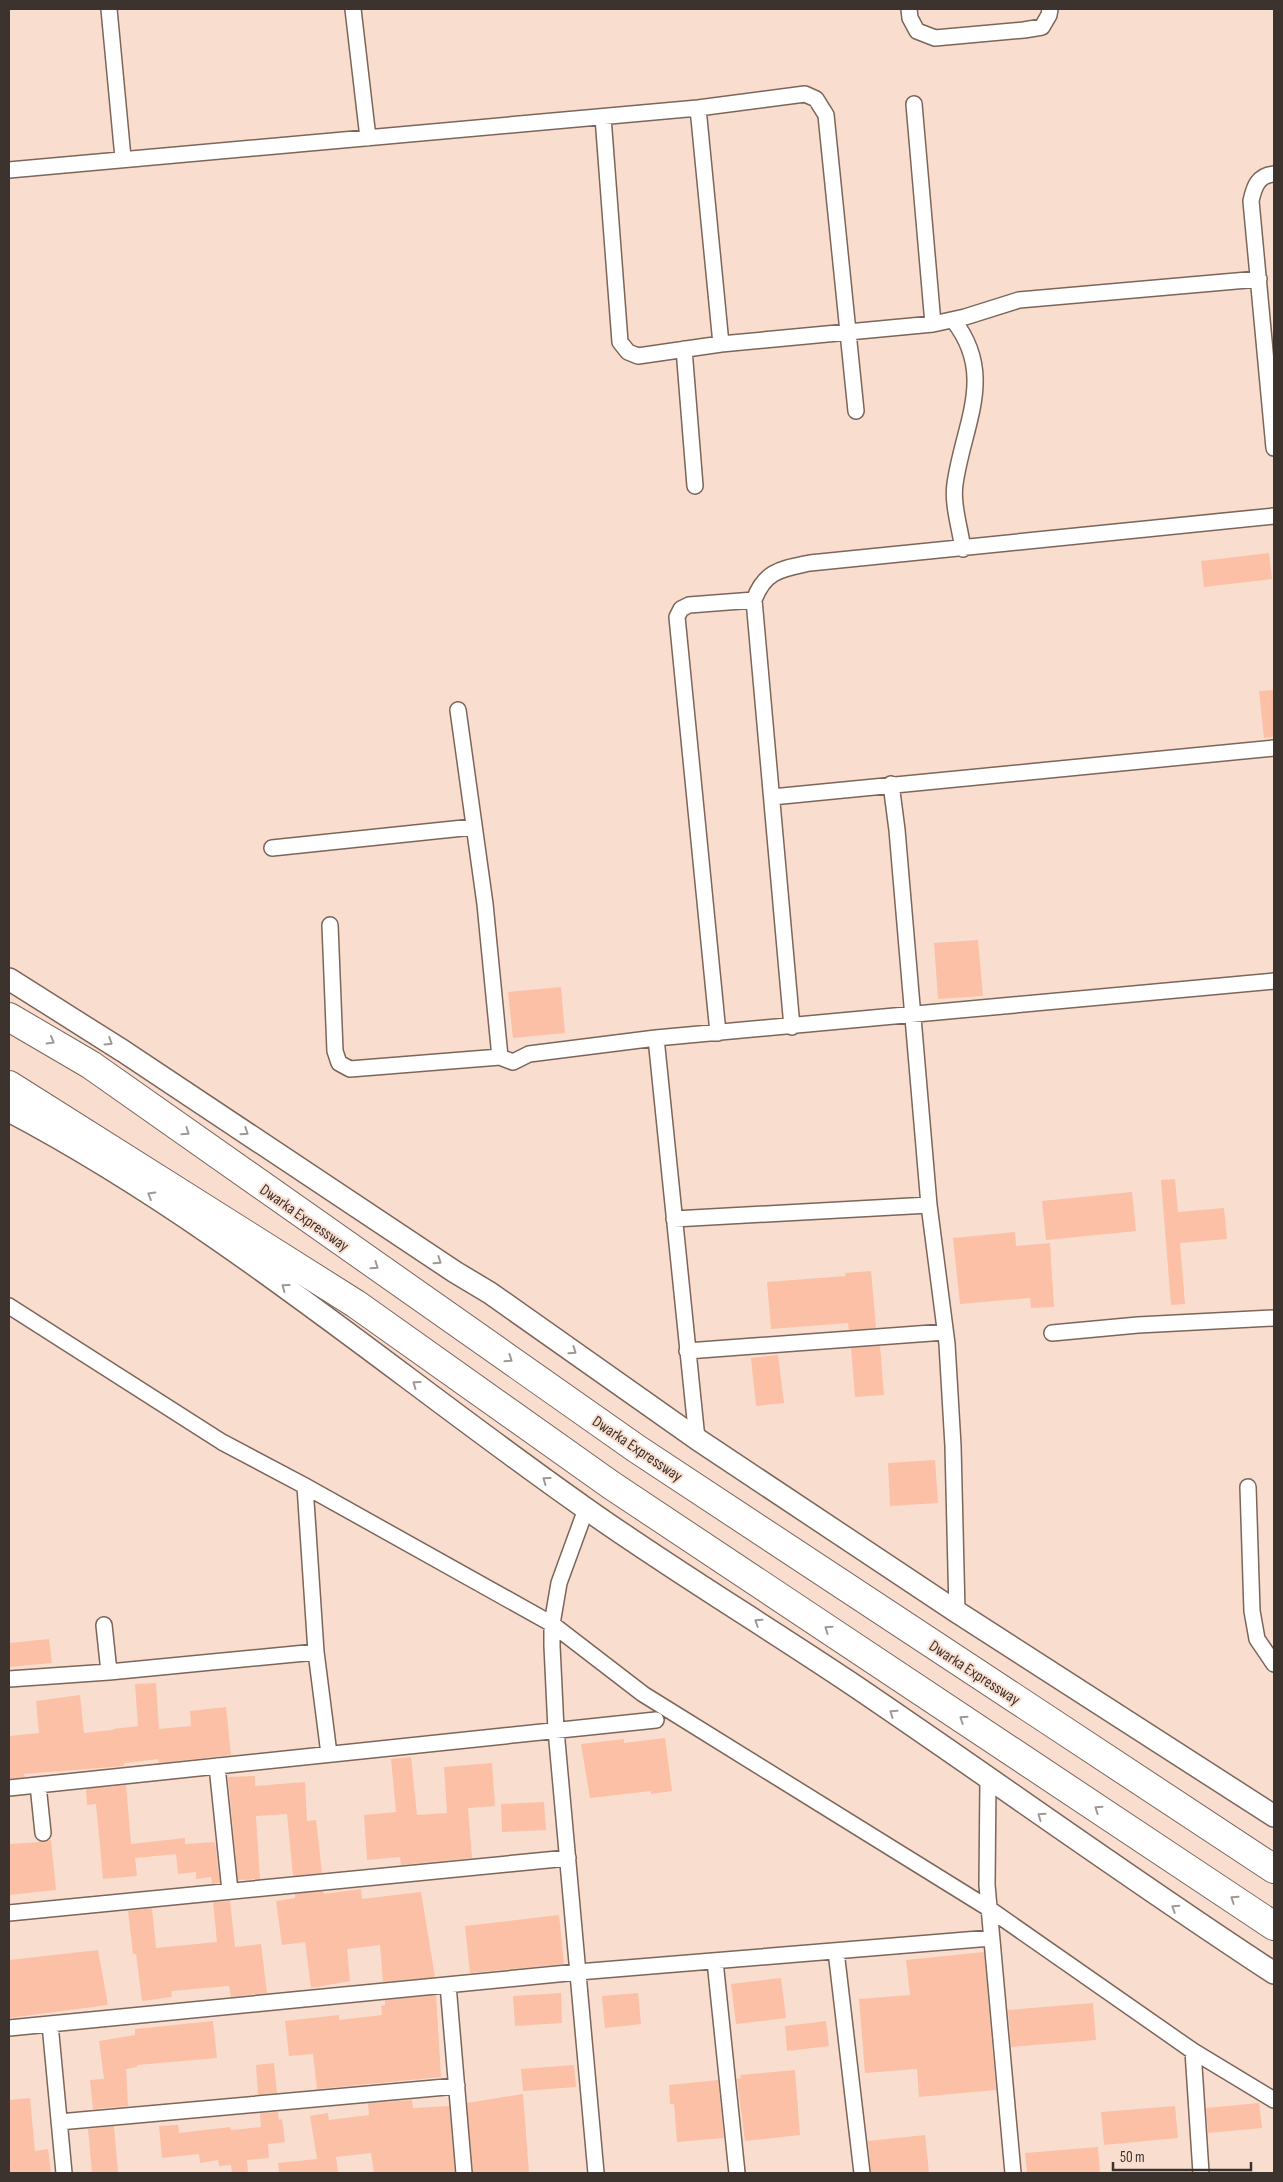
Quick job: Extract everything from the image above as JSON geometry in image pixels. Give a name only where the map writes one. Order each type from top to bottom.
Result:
[{"type":"highway","name":"Dwarka Expressway","points":[[9,1016],[91,1065],[637,1449],[1274,1869]]},
{"type":"highway","points":[[9,1085],[356,1304],[612,1485],[1274,1926]]},
{"type":"street","points":[[109,9],[123,158]]},
{"type":"street","points":[[353,9],[368,138]]},
{"type":"street","points":[[909,9],[910,18],[917,31],[936,38],[1042,27],[1049,15],[1050,9]]},
{"type":"street","points":[[9,170],[123,158],[698,108],[805,94],[816,99],[826,115],[856,411]]},
{"type":"street","points":[[914,104],[933,324]]},
{"type":"street","points":[[698,108],[721,344]]},
{"type":"street","points":[[603,117],[620,342],[628,352],[638,356],[721,344],[933,324],[954,320],[1019,300],[1259,279]]},
{"type":"street","points":[[1274,174],[1266,175],[1258,182],[1251,201],[1274,448]]},
{"type":"street","points":[[954,320],[970,346],[975,374],[973,414],[955,487],[963,548]]},
{"type":"street","points":[[684,349],[695,486]]},
{"type":"street","points":[[792,1026],[754,600],[760,585],[780,569],[810,564],[1274,516]]},
{"type":"street","points":[[718,1033],[677,617],[681,609],[689,606],[754,600]]},
{"type":"street","points":[[458,710],[485,904],[500,1057]]},
{"type":"street","points":[[772,797],[1274,748]]},
{"type":"street","points":[[891,784],[897,830],[929,1205],[945,1332],[953,1446],[957,1612]]},
{"type":"street","points":[[272,848],[473,827]]},
{"type":"street","points":[[330,925],[333,1034],[339,1063],[350,1069],[500,1057],[513,1062],[529,1054],[656,1038],[1274,982]]},
{"type":"street","points":[[9,979],[122,1051],[455,1272],[490,1293],[698,1439],[957,1612],[1274,1816]]},
{"type":"street","points":[[656,1038],[687,1351],[698,1439]]},
{"type":"street","points":[[9,1111],[43,1129],[196,1222],[586,1509],[850,1683],[1158,1898],[1274,1973]]},
{"type":"street","points":[[674,1219],[929,1205]]},
{"type":"street","points":[[9,1306],[222,1442],[305,1486],[552,1624],[643,1694],[988,1908],[1193,2051],[1274,2100]]},
{"type":"street","points":[[1052,1332],[1138,1325],[1274,1318]]},
{"type":"street","points":[[687,1351],[945,1332]]},
{"type":"street","points":[[305,1486],[316,1652],[329,1754]]},
{"type":"street","points":[[1248,1487],[1252,1611],[1257,1639],[1274,1664]]},
{"type":"street","points":[[586,1509],[558,1582],[552,1624],[556,1730],[596,2173]]},
{"type":"street","points":[[104,1625],[109,1672]]},
{"type":"street","points":[[9,1679],[109,1672],[316,1652]]},
{"type":"street","points":[[9,1788],[656,1720]]},
{"type":"street","points":[[217,1766],[230,1891]]},
{"type":"street","points":[[988,1779],[986,1826],[988,1908],[1013,2173]]},
{"type":"street","points":[[38,1785],[43,1833]]},
{"type":"street","points":[[9,1913],[568,1858]]},
{"type":"street","points":[[9,2028],[578,1972],[991,1938]]},
{"type":"street","points":[[836,1951],[862,2173]]},
{"type":"street","points":[[716,1961],[737,2173]]},
{"type":"street","points":[[448,1985],[464,2173]]},
{"type":"street","points":[[50,2024],[64,2173]]},
{"type":"street","points":[[1193,2051],[1201,2173]]},
{"type":"street","points":[[59,2122],[457,2086]]},
{"type":"building","points":[[1269,553],[1272,579],[1204,587],[1201,561]]},
{"type":"building","points":[[1274,690],[1274,737],[1264,738],[1259,691]]},
{"type":"building","points":[[978,940],[983,996],[938,999],[934,943]]},
{"type":"building","points":[[561,987],[565,1033],[513,1038],[508,992]]},
{"type":"building","points":[[1175,1179],[1178,1212],[1224,1208],[1227,1239],[1180,1243],[1185,1304],[1171,1305],[1161,1180]]},
{"type":"building","points":[[1132,1192],[1136,1231],[1046,1240],[1042,1201]]},
{"type":"building","points":[[1015,1232],[1016,1246],[1050,1243],[1054,1307],[1031,1308],[1030,1298],[960,1304],[953,1238]]},
{"type":"building","points":[[871,1271],[876,1328],[849,1330],[848,1323],[771,1329],[767,1282],[846,1276],[845,1273]]},
{"type":"building","points":[[880,1346],[884,1395],[855,1397],[851,1348]]},
{"type":"building","points":[[778,1355],[784,1403],[756,1406],[751,1358]]},
{"type":"building","points":[[935,1460],[938,1503],[890,1506],[888,1463]]},
{"type":"building","points":[[49,1639],[52,1663],[9,1667],[9,1643]]},
{"type":"building","points":[[156,1683],[159,1729],[191,1726],[190,1711],[226,1707],[231,1755],[159,1763],[158,1759],[124,1763],[124,1766],[24,1774],[25,1777],[9,1779],[9,1736],[39,1733],[36,1701],[80,1695],[84,1733],[113,1730],[138,1726],[135,1684]]},
{"type":"building","points":[[665,1738],[672,1791],[651,1794],[651,1791],[590,1798],[581,1744],[624,1739],[624,1743]]},
{"type":"building","points":[[411,1757],[417,1815],[447,1813],[444,1767],[492,1763],[495,1806],[468,1808],[472,1858],[401,1865],[400,1857],[367,1860],[364,1815],[396,1812],[391,1759]]},
{"type":"building","points":[[255,1776],[255,1786],[305,1782],[307,1821],[316,1820],[322,1873],[293,1876],[287,1814],[256,1816],[260,1879],[238,1880],[228,1777]]},
{"type":"building","points":[[126,1785],[131,1844],[185,1838],[185,1844],[215,1842],[220,1883],[212,1884],[211,1877],[196,1879],[196,1872],[178,1874],[176,1854],[135,1858],[137,1876],[103,1879],[96,1804],[87,1805],[86,1789]]},
{"type":"building","points":[[544,1802],[546,1830],[502,1832],[501,1804]]},
{"type":"building","points":[[51,1840],[56,1890],[9,1895],[9,1844]]},
{"type":"building","points":[[361,1889],[362,1899],[421,1892],[435,1977],[383,1982],[380,1945],[347,1949],[350,1981],[311,1988],[305,1942],[282,1945],[276,1901],[295,1898],[295,1894],[323,1891],[324,1894]]},
{"type":"building","points":[[230,1901],[235,1947],[261,1944],[267,1993],[231,1997],[229,1986],[171,1991],[172,1997],[142,2001],[136,1954],[133,1954],[128,1911],[152,1908],[156,1948],[217,1942],[213,1902]]},
{"type":"building","points":[[559,1915],[564,1964],[470,1973],[465,1926]]},
{"type":"building","points":[[98,1950],[108,2005],[9,2018],[9,1960]]},
{"type":"building","points":[[984,1952],[996,2090],[919,2097],[917,2069],[865,2073],[859,1999],[910,1995],[906,1960]]},
{"type":"building","points":[[781,1978],[786,2018],[736,2024],[731,1984]]},
{"type":"building","points":[[561,1993],[562,2023],[515,2026],[513,1996]]},
{"type":"building","points":[[638,1993],[641,2024],[605,2028],[602,1996]]},
{"type":"building","points":[[436,1995],[441,2077],[317,2089],[313,2054],[289,2056],[285,2021],[339,2015],[339,2020],[382,2015],[381,2006],[385,2005],[385,2000]]},
{"type":"building","points":[[1093,2003],[1096,2040],[1011,2047],[1008,2010]]},
{"type":"building","points":[[213,2021],[217,2058],[137,2065],[137,2067],[126,2069],[128,2106],[93,2109],[90,2080],[104,2079],[99,2041],[135,2035],[135,2029]]},
{"type":"building","points":[[826,2021],[829,2046],[787,2051],[785,2026]]},
{"type":"building","points":[[274,2063],[277,2093],[258,2095],[256,2065]]},
{"type":"building","points":[[574,2065],[576,2087],[523,2091],[521,2069]]},
{"type":"building","points":[[795,2070],[800,2135],[745,2141],[737,2079],[741,2078],[740,2075]]},
{"type":"building","points":[[718,2080],[724,2138],[677,2142],[674,2104],[670,2104],[669,2085]]},
{"type":"building","points":[[523,2094],[529,2173],[473,2173],[467,2103]]},
{"type":"building","points":[[30,2098],[35,2151],[48,2149],[51,2173],[9,2173],[9,2100]]},
{"type":"building","points":[[412,2100],[413,2108],[449,2106],[455,2173],[374,2173],[371,2153],[336,2157],[338,2173],[279,2173],[278,2163],[317,2159],[310,2116],[328,2113],[329,2120],[369,2115],[368,2103]]},
{"type":"building","points":[[1259,2103],[1262,2128],[1208,2133],[1206,2108]]},
{"type":"building","points":[[1175,2106],[1178,2138],[1104,2145],[1101,2112]]},
{"type":"building","points":[[278,2112],[279,2120],[282,2119],[285,2142],[268,2144],[269,2158],[247,2160],[248,2173],[232,2173],[231,2165],[219,2166],[218,2160],[200,2163],[199,2154],[162,2158],[159,2126],[178,2125],[179,2133],[230,2127],[231,2130],[261,2127],[260,2113]]},
{"type":"building","points":[[114,2126],[118,2173],[92,2173],[88,2129]]},
{"type":"building","points":[[925,2135],[929,2173],[871,2173],[868,2141]]},
{"type":"building","points":[[1098,2147],[1100,2173],[1027,2173],[1025,2153]]}]
